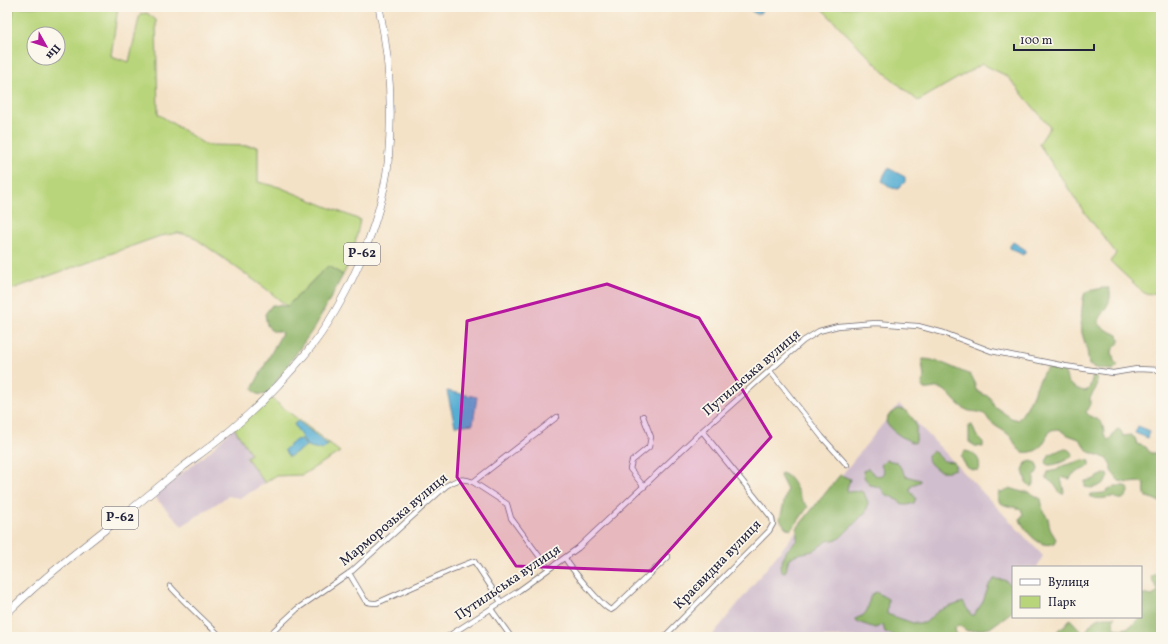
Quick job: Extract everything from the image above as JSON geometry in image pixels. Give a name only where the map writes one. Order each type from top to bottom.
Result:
[{"type":"main road","name":"Р-62","points":[[7,613],[33,588],[233,428],[277,386],[308,351],[334,313],[354,274],[371,231],[380,201],[388,164],[390,75],[379,7]]},
{"type":"street","name":"Путильська вулиця","points":[[447,637],[491,609],[578,548],[702,431],[803,341],[819,331],[838,326],[876,323],[910,325],[937,330],[991,351],[1065,366],[1113,373],[1137,369],[1161,370]]},
{"type":"street","points":[[770,371],[847,466]]},
{"type":"street","points":[[643,416],[651,437],[649,447],[632,461],[630,468],[644,487]]},
{"type":"street","points":[[548,568],[511,518],[507,504],[473,482],[557,417]]},
{"type":"street","name":"Краєвидна вулиця","points":[[664,637],[769,531],[773,524],[772,518],[702,431]]},
{"type":"street","name":"Марморозька вулиця","points":[[267,637],[297,609],[349,573],[446,486],[455,480],[467,480],[473,482]]},
{"type":"street","points":[[565,558],[604,605],[611,610],[668,556]]},
{"type":"street","points":[[349,573],[365,600],[368,603],[377,603],[474,561],[501,602]]},
{"type":"street","points":[[170,586],[188,606],[208,623],[221,637]]},
{"type":"street","points":[[491,609],[511,637]]},
{"type":"highlighted area","points":[[607,284],[699,318],[771,437],[651,571],[516,566],[457,477],[467,321]]},
{"type":"shaded area","points":[[899,404],[1043,556],[1038,566],[1012,566],[1012,608],[976,622],[924,637],[711,637]]},
{"type":"shaded area","points":[[234,428],[251,454],[246,458],[265,483],[241,498],[228,496],[182,526],[153,495],[207,454]]},
{"type":"green space","points":[[7,7],[14,7],[7,53]]},
{"type":"green space","points":[[14,7],[118,7],[111,56],[129,62],[140,14],[147,13],[156,20],[158,114],[206,145],[258,146],[258,182],[279,187],[360,220],[352,257],[343,275],[328,266],[287,306],[265,288],[192,236],[178,233],[160,236],[7,291],[7,53]]},
{"type":"green space","points":[[820,7],[1161,7],[1161,295],[1144,293],[1111,262],[1116,253],[1082,209],[1039,144],[1050,127],[1007,76],[982,64],[918,101],[885,73]]},
{"type":"green space","points":[[328,266],[343,275],[316,325],[267,395],[257,394],[252,389],[282,333],[279,331],[272,331],[267,325],[265,314],[272,305],[287,306]]},
{"type":"green space","points":[[1109,288],[1110,295],[1107,306],[1099,319],[1099,322],[1101,326],[1118,335],[1119,338],[1119,342],[1112,351],[1114,361],[1118,365],[1113,370],[1096,368],[1089,365],[1087,350],[1082,333],[1081,320],[1085,292]]},
{"type":"green space","points":[[923,359],[929,359],[941,363],[971,375],[979,392],[990,397],[994,406],[1011,418],[1018,420],[1027,407],[1043,373],[1047,368],[1062,370],[1070,384],[1080,390],[1085,391],[1089,389],[1093,376],[1095,375],[1097,380],[1096,388],[1090,398],[1090,404],[1086,412],[1101,422],[1104,429],[1104,435],[1108,440],[1116,430],[1119,429],[1123,436],[1131,435],[1135,438],[1137,444],[1146,447],[1150,453],[1161,453],[1161,503],[1146,496],[1145,484],[1140,482],[1129,483],[1119,481],[1111,471],[1111,465],[1108,460],[1089,452],[1079,439],[1068,435],[1059,429],[1051,430],[1041,446],[1035,451],[1022,452],[1017,448],[1009,435],[990,422],[984,414],[965,409],[942,389],[924,389],[922,386],[924,377]]},
{"type":"green space","points":[[267,395],[340,452],[302,475],[275,476],[265,483],[246,457],[251,454],[234,428]]},
{"type":"green space","points":[[898,409],[904,410],[915,422],[915,443],[898,434],[887,424],[886,421],[889,415]]},
{"type":"green space","points":[[969,425],[972,425],[976,435],[983,442],[983,447],[975,446],[969,442]]},
{"type":"green space","points":[[1062,449],[1070,450],[1073,454],[1062,462],[1054,465],[1048,465],[1046,462],[1049,455]]},
{"type":"green space","points":[[932,451],[944,461],[954,462],[955,469],[943,471],[933,467],[928,460],[928,456]]},
{"type":"green space","points":[[965,451],[971,453],[978,459],[980,466],[979,470],[972,470],[965,465],[961,456]]},
{"type":"green space","points":[[886,460],[897,462],[906,476],[920,480],[920,482],[912,485],[910,489],[916,498],[914,503],[904,505],[893,497],[886,495],[880,487],[870,485],[864,477],[863,471],[868,468],[877,476],[882,475],[884,472],[881,465]]},
{"type":"green space","points":[[1083,460],[1090,461],[1090,465],[1073,474],[1070,479],[1063,477],[1061,479],[1064,491],[1063,494],[1060,493],[1054,484],[1046,478],[1048,472]]},
{"type":"green space","points":[[1031,461],[1037,463],[1038,470],[1034,477],[1034,484],[1031,487],[1026,482],[1023,470],[1026,463]]},
{"type":"green space","points":[[781,473],[785,474],[791,480],[802,501],[808,507],[790,530],[785,527],[780,519],[787,490],[780,476]]},
{"type":"green space","points":[[1107,474],[1109,477],[1104,482],[1092,488],[1085,487],[1085,481],[1092,480]]},
{"type":"green space","points":[[840,475],[850,479],[847,489],[848,492],[860,491],[864,493],[868,502],[865,513],[839,539],[827,541],[813,551],[793,556],[788,561],[786,571],[781,571],[780,566],[787,550],[797,540],[797,528]]},
{"type":"green space","points":[[1115,486],[1126,486],[1129,489],[1127,495],[1122,499],[1112,497],[1098,498],[1090,496],[1091,494],[1104,493]]},
{"type":"green space","points":[[1010,488],[1022,492],[1029,492],[1041,499],[1043,511],[1048,518],[1050,529],[1056,539],[1054,543],[1049,545],[1044,544],[1035,539],[1021,522],[1020,519],[1023,514],[1021,509],[1005,505],[999,501],[999,492],[1006,491]]},
{"type":"green space","points":[[1161,573],[1161,637],[1062,637],[1058,632],[1058,630],[1070,619],[1083,633],[1093,621],[1102,618],[1115,618],[1113,622],[1115,628],[1123,629],[1130,627],[1142,618],[1142,594],[1152,596],[1157,593],[1158,590],[1151,578],[1153,575]]},
{"type":"green space","points":[[994,579],[1005,580],[1012,586],[1012,612],[990,628],[967,631],[959,625],[955,628],[956,636],[893,637],[893,635],[885,632],[883,625],[875,628],[855,621],[855,619],[865,613],[871,596],[876,592],[888,599],[887,614],[913,623],[925,623],[938,611],[963,602],[971,615],[974,615],[983,602],[989,585]]},
{"type":"water","points":[[746,7],[765,7],[760,13],[756,14]]},
{"type":"water","points":[[888,168],[905,177],[905,182],[898,189],[892,188],[882,181]]},
{"type":"water","points":[[1013,242],[1026,250],[1023,255],[1010,248]]},
{"type":"water","points":[[447,391],[477,397],[473,424],[455,426]]},
{"type":"water","points":[[298,421],[328,445],[322,450],[307,446],[294,424]]},
{"type":"water","points":[[1138,426],[1150,431],[1148,438],[1135,433]]},
{"type":"water","points":[[301,439],[306,446],[289,457],[284,450],[296,440]]}]
